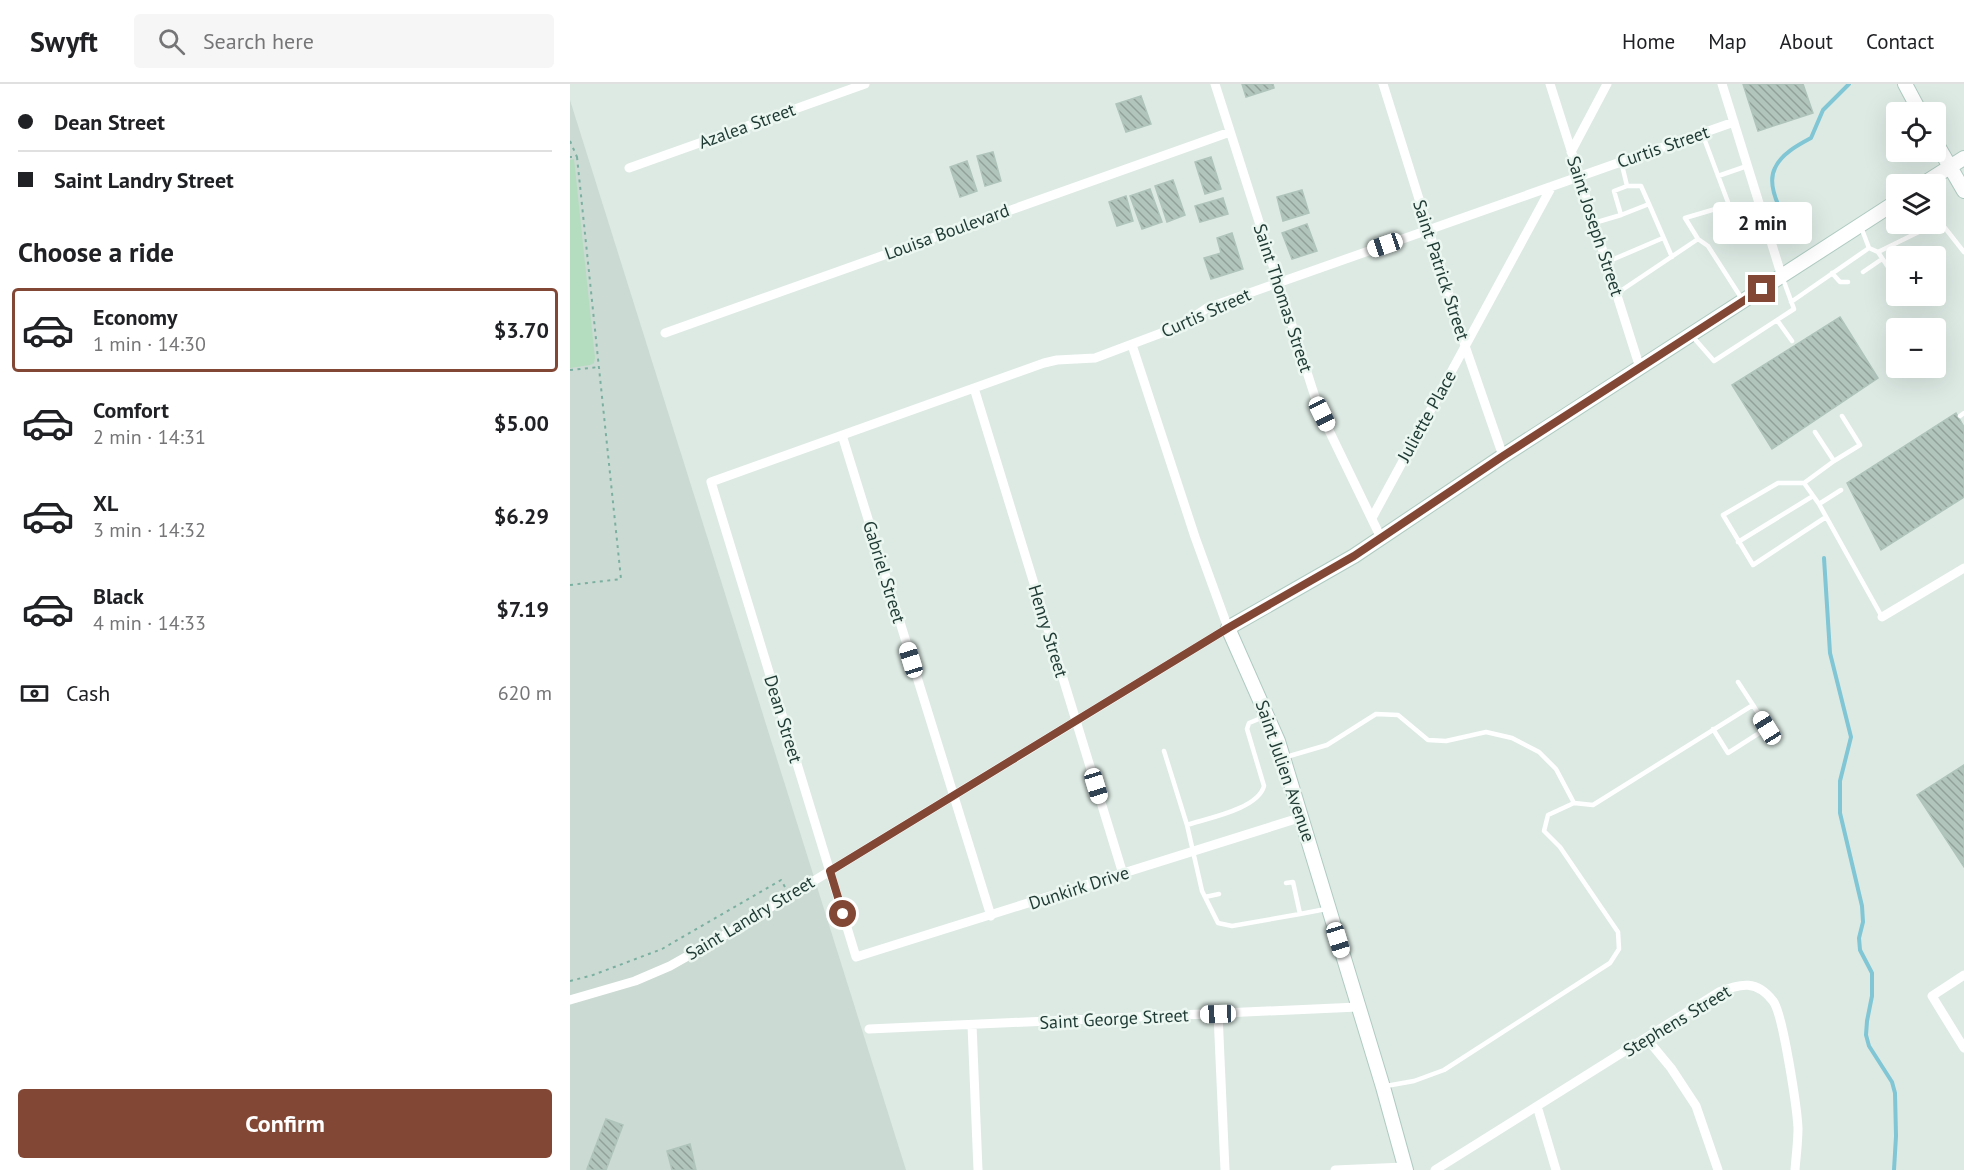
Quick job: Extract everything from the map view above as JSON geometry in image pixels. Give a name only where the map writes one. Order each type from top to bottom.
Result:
[{"type":"street","name":"Azalea Street","points":[[629,168],[837,89],[865,84]]},
{"type":"street","name":"Saint Thomas Street","points":[[1215,84],[1322,414],[1381,538]]},
{"type":"street","name":"Saint Patrick Street","points":[[1383,84],[1465,346],[1503,456]]},
{"type":"street","name":"Saint Joseph Street","points":[[1550,84],[1640,368]]},
{"type":"street","points":[[1571,152],[1607,84]]},
{"type":"street","points":[[1722,84],[1782,277]]},
{"type":"street","points":[[1905,84],[1915,102]]},
{"type":"street","name":"Curtis Street","points":[[711,482],[1044,363],[1095,358],[1132,345],[1180,326],[1207,308],[1734,122]]},
{"type":"street","name":"Louisa Boulevard","points":[[665,333],[1230,132]]},
{"type":"street","points":[[1939,174],[1964,158]]},
{"type":"street","points":[[1946,162],[1964,191]]},
{"type":"street","name":"Juliette Place","points":[[1371,518],[1552,186]]},
{"type":"street","name":"Saint Landry Street","points":[[570,1000],[635,981],[670,966],[730,932],[1228,628],[1319,577],[1886,208]]},
{"type":"street","name":"Saint Julien Avenue","points":[[1132,345],[1195,537],[1228,628],[1268,715],[1284,758],[1406,1168]]},
{"type":"street","name":"Henry Street","points":[[974,388],[1123,874]]},
{"type":"street","name":"Gabriel Street","points":[[842,435],[991,916]]},
{"type":"street","name":"Dean Street","points":[[711,482],[856,957]]},
{"type":"street","points":[[1882,617],[1964,568]]},
{"type":"street","name":"Dunkirk Drive","points":[[856,957],[1302,818]]},
{"type":"street","points":[[1964,975],[1932,996],[1964,1048]]},
{"type":"street","name":"Stephens Street","points":[[1435,1170],[1719,993],[1734,986],[1749,985],[1765,993],[1776,1004],[1781,1020],[1798,1127],[1795,1170]]},
{"type":"street","name":"Saint George Street","points":[[869,1029],[1358,1007]]},
{"type":"street","points":[[1218,1014],[1225,1170]]},
{"type":"street","points":[[972,1025],[978,1170]]},
{"type":"street","points":[[1647,1038],[1671,1068],[1696,1106],[1718,1170]]},
{"type":"street","points":[[1537,1106],[1556,1170]]},
{"type":"street","points":[[1335,1170],[1406,1168]]},
{"type":"lane","points":[[1702,133],[1729,205],[1685,218],[1698,239],[1708,246],[1743,302]]},
{"type":"lane","points":[[1622,161],[1627,186]]},
{"type":"lane","points":[[1718,176],[1747,166]]},
{"type":"lane","points":[[1622,215],[1614,191],[1627,186],[1641,186],[1672,257]]},
{"type":"lane","points":[[1593,223],[1649,204]]},
{"type":"lane","points":[[1725,231],[1763,216]]},
{"type":"lane","points":[[1878,252],[1937,223],[1945,228],[1964,252]]},
{"type":"lane","points":[[1860,225],[1869,248],[1878,252],[1886,265]]},
{"type":"lane","points":[[1606,262],[1663,238]]},
{"type":"lane","points":[[1616,294],[1698,239]]},
{"type":"lane","points":[[1791,302],[1869,248]]},
{"type":"lane","points":[[1863,272],[1882,259]]},
{"type":"lane","points":[[1832,273],[1840,282],[1848,282]]},
{"type":"lane","points":[[1691,335],[1714,361],[1794,309],[1782,277]]},
{"type":"lane","points":[[1777,320],[1792,341]]},
{"type":"lane","points":[[1827,517],[1753,565],[1722,515],[1778,483],[1804,483],[1860,445],[1842,416]]},
{"type":"lane","points":[[1815,432],[1834,461]]},
{"type":"lane","points":[[1804,483],[1827,517],[1882,617]]},
{"type":"lane","points":[[1819,504],[1841,490]]},
{"type":"lane","points":[[1738,542],[1814,496]]},
{"type":"lane","points":[[1713,729],[1728,753],[1767,728],[1738,682]]},
{"type":"lane","points":[[1383,1087],[1414,1081],[1444,1070],[1610,963],[1618,949],[1618,932],[1560,848],[1544,831],[1548,815],[1574,803],[1593,805],[1753,705]]},
{"type":"lane","points":[[1284,758],[1328,745],[1376,714],[1398,715],[1428,740],[1446,741],[1486,732],[1512,738],[1539,752],[1556,769],[1574,803]]},
{"type":"lane","points":[[1187,825],[1248,805],[1262,794],[1263,786],[1247,729],[1249,723],[1268,715]]},
{"type":"lane","points":[[1164,751],[1187,825],[1205,897],[1218,924],[1232,926],[1328,909]]},
{"type":"lane","points":[[1286,883],[1293,882],[1300,914]]},
{"type":"lane","points":[[1205,897],[1219,894]]},
{"type":"path","points":[[570,141],[577,157],[621,579],[570,585]]},
{"type":"path","points":[[570,157],[577,157]]},
{"type":"path","points":[[570,370],[599,367]]},
{"type":"path","points":[[570,981],[593,975],[662,949],[781,880],[790,895]]},
{"type":"shaded area","points":[[570,100],[906,1170],[570,1170]]},
{"type":"green space","points":[[574,159],[595,358],[594,363],[590,365],[570,368],[570,160]]},
{"type":"building","points":[[1242,84],[1273,84],[1274,88],[1246,97]]},
{"type":"building","points":[[1743,84],[1803,84],[1813,113],[1758,131]]},
{"type":"building","points":[[1141,96],[1151,124],[1126,132],[1116,104]]},
{"type":"building","points":[[993,152],[1001,181],[985,186],[977,156]]},
{"type":"building","points":[[1211,157],[1221,189],[1205,194],[1195,162]]},
{"type":"building","points":[[967,161],[977,191],[960,197],[950,167]]},
{"type":"building","points":[[1173,180],[1185,215],[1167,222],[1155,186]]},
{"type":"building","points":[[1150,189],[1162,222],[1142,229],[1130,196]]},
{"type":"building","points":[[1302,190],[1309,213],[1283,221],[1277,197]]},
{"type":"building","points":[[1126,196],[1133,221],[1117,226],[1109,202]]},
{"type":"building","points":[[1223,198],[1228,214],[1200,222],[1195,206]]},
{"type":"building","points":[[1307,224],[1317,251],[1292,259],[1282,233]]},
{"type":"building","points":[[1232,233],[1243,269],[1211,279],[1204,258],[1221,253],[1217,238]]},
{"type":"building","points":[[1840,317],[1878,378],[1772,449],[1732,385]]},
{"type":"building","points":[[1956,413],[1964,427],[1964,497],[1881,550],[1847,483]]},
{"type":"building","points":[[1964,765],[1964,867],[1917,795]]},
{"type":"building","points":[[606,1119],[623,1125],[606,1170],[587,1169]]},
{"type":"building","points":[[690,1144],[696,1170],[672,1170],[667,1151]]},
{"type":"waterway","points":[[1800,241],[1779,206],[1772,177],[1778,163],[1786,154],[1811,138],[1823,110],[1849,84]]},
{"type":"waterway","points":[[1824,558],[1830,653],[1851,737],[1840,781],[1840,813],[1862,906],[1860,950],[1872,973],[1872,996],[1866,1035],[1869,1046],[1892,1082],[1895,1093],[1894,1170]]},
{"type":"route","points":[[843,914],[830,871],[1228,628],[1354,556],[1503,456],[1762,289]]}]
